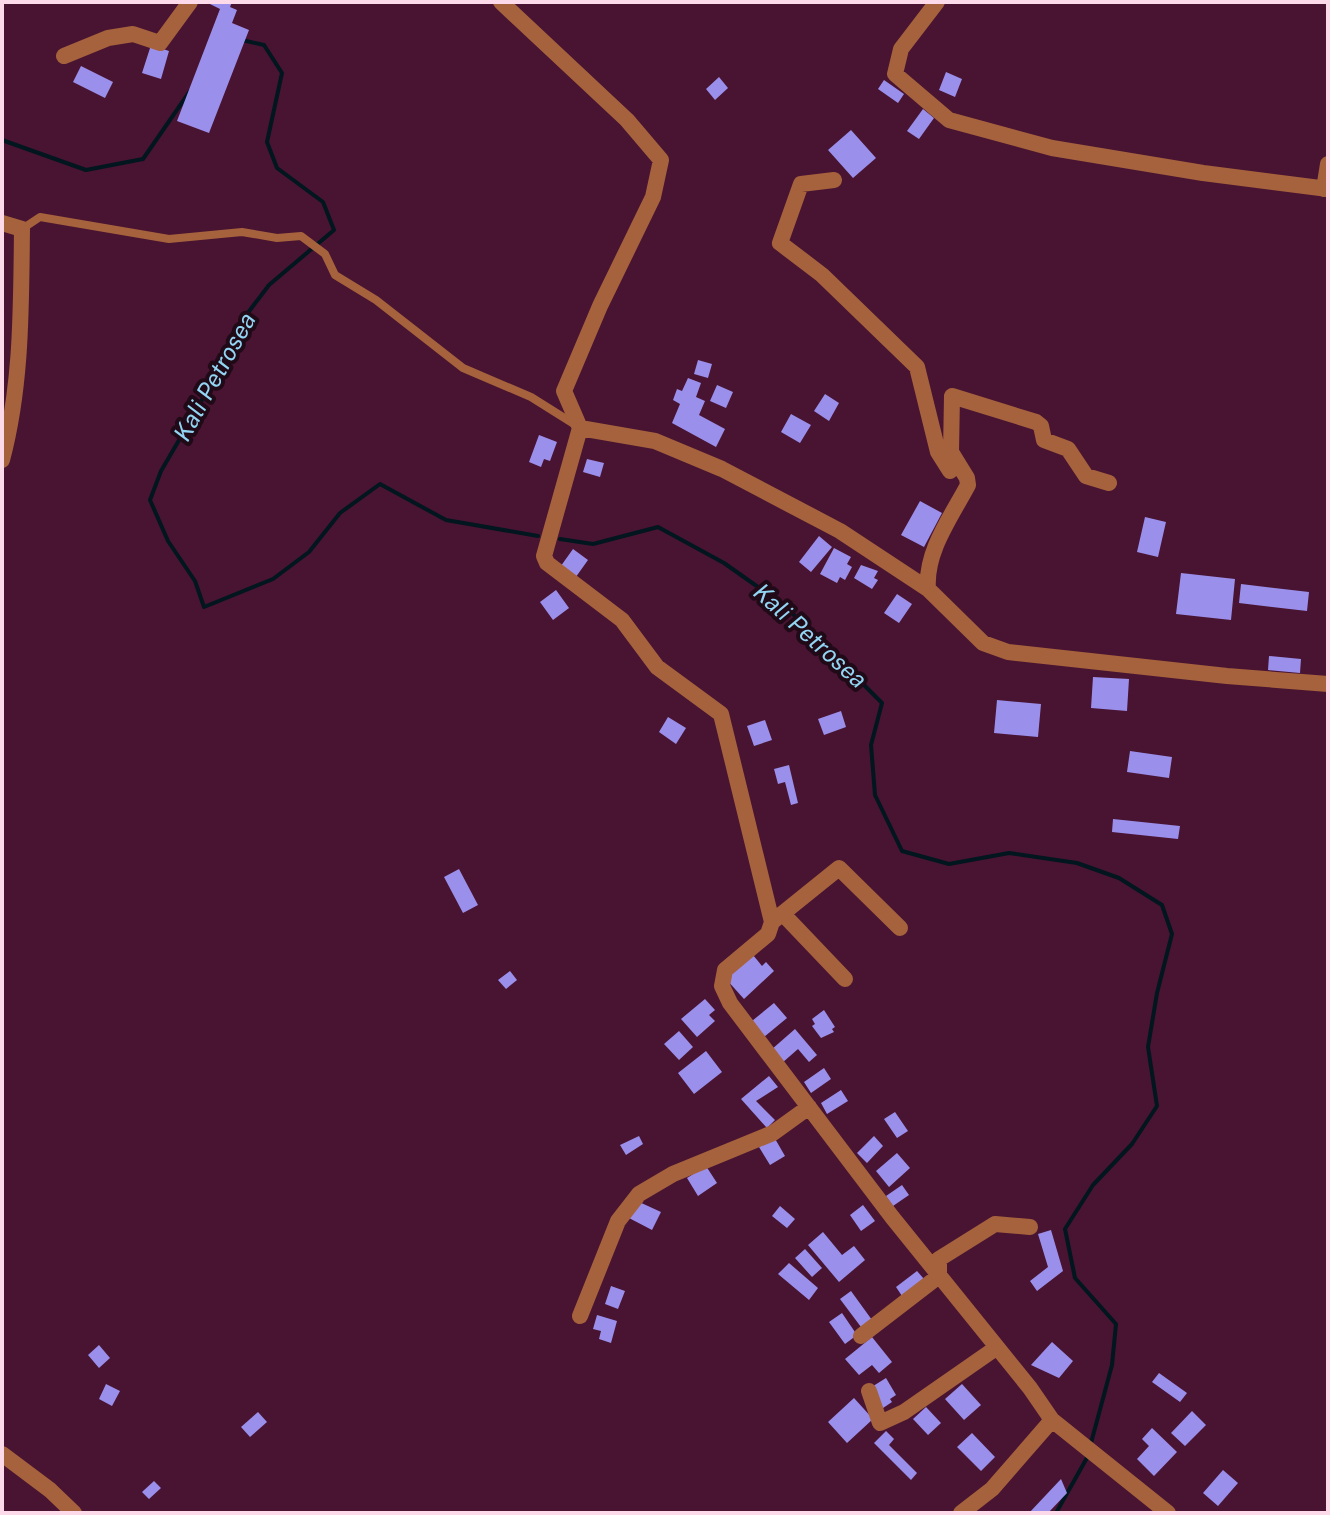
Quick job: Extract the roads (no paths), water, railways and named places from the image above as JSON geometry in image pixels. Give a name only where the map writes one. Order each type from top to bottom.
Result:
[{"type":"street","points":[[64,56],[108,38],[133,34],[160,43],[190,2]]},
{"type":"street","points":[[501,2],[627,120],[661,160],[653,197],[600,306],[564,391],[580,428],[544,553],[547,563],[622,620],[657,667],[721,714],[778,918],[845,979]]},
{"type":"street","points":[[937,2],[901,49],[895,74],[949,120],[1052,148],[1326,189],[1328,164]]},
{"type":"street","points":[[834,180],[801,184],[780,243],[822,275],[917,367],[938,452],[964,493]]},
{"type":"street","points":[[2,223],[22,229],[16,375],[12,421],[2,460]]},
{"type":"street","points":[[928,589],[926,573],[930,557],[968,485],[951,452],[952,396],[1036,422],[1041,426],[1044,440],[1068,449],[1086,476],[1109,483]]},
{"type":"street","points":[[580,428],[655,441],[722,469],[840,531],[928,589],[983,643],[1008,652],[1328,684]]},
{"type":"street","points":[[900,928],[839,868],[778,918],[768,934],[725,970],[722,986],[730,1003],[809,1107],[1052,1420],[1168,1513]]},
{"type":"street","points":[[580,1316],[618,1221],[639,1194],[673,1174],[773,1133],[809,1107]]},
{"type":"street","points":[[939,1276],[939,1259],[995,1224],[1030,1227]]},
{"type":"street","points":[[861,1336],[939,1276]]},
{"type":"street","points":[[869,1391],[880,1423],[904,1412],[996,1348]]},
{"type":"street","points":[[961,1513],[992,1489],[1052,1420]]},
{"type":"street","points":[[2,1454],[50,1490],[74,1513]]},
{"type":"lane","points":[[22,229],[40,217],[169,239],[242,232],[277,238],[301,236],[325,254],[335,275],[376,300],[463,368],[531,397],[580,428]]},
{"type":"waterway","name":"Kali Petrosea","points":[[242,40],[264,45],[282,73],[267,142],[277,168],[323,202],[334,230],[269,285],[234,331],[199,406],[161,471],[150,500],[168,541],[195,581],[204,607],[273,579],[309,552],[340,513],[380,484],[446,520],[538,536]]},
{"type":"waterway","name":"Kali Petrosea","points":[[2,140],[86,170],[143,159],[190,91]]},
{"type":"waterway","name":"Kali Petrosea","points":[[560,539],[593,544],[658,527],[724,563],[785,606],[882,703],[871,745],[875,795],[902,851],[949,864],[1009,853],[1077,863],[1119,878],[1162,905],[1172,934],[1157,993],[1148,1047],[1157,1106],[1132,1144],[1093,1185],[1065,1229],[1075,1278],[1116,1324],[1112,1365],[1091,1443]]},
{"type":"waterway","name":"Kali Petrosea","points":[[1056,1513],[1088,1456]]}]
